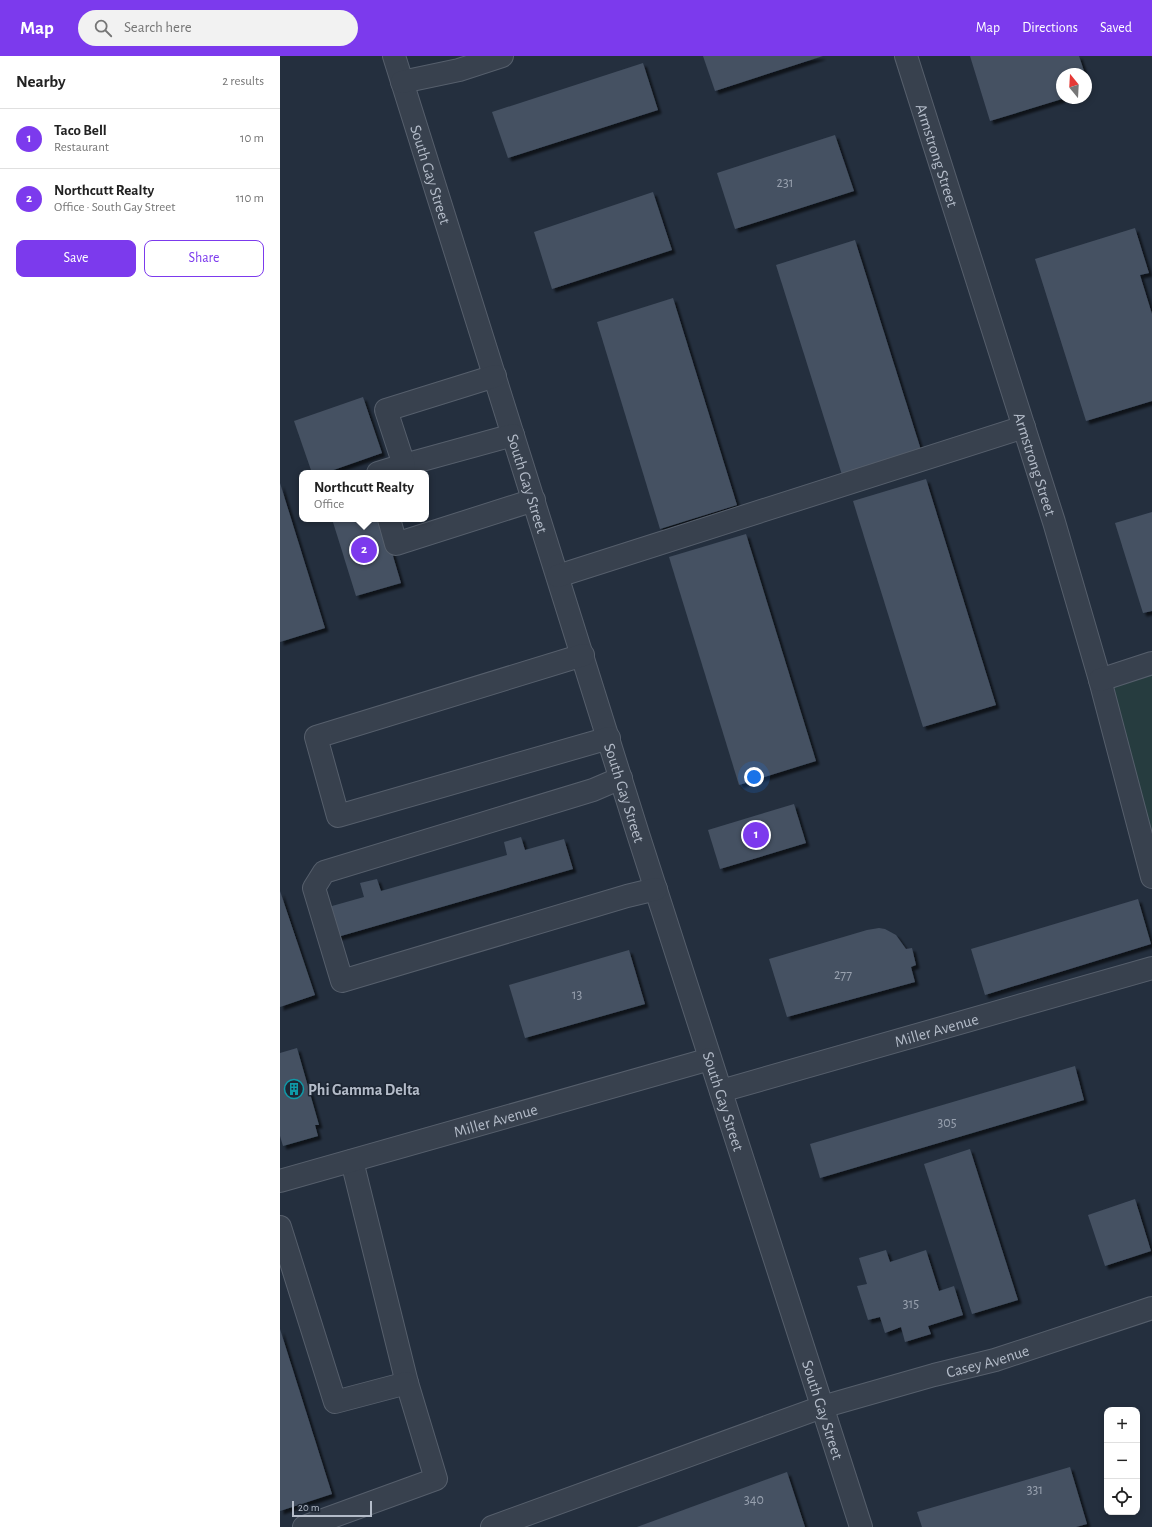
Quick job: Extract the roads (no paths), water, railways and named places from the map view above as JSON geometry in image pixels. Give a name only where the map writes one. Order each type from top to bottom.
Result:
[{"type":"street","name":"South Gay Street","points":[[394,56],[656,889],[860,1527]]},
{"type":"street","points":[[402,82],[459,70],[502,56]]},
{"type":"street","name":"Armstrong Street","points":[[906,56],[1054,522],[1100,680],[1152,877]]},
{"type":"street","points":[[404,465],[386,410],[495,376]]},
{"type":"street","points":[[558,576],[1024,427]]},
{"type":"street","points":[[388,470],[513,435]]},
{"type":"street","points":[[389,522],[396,544],[534,500]]},
{"type":"street","points":[[583,655],[316,737],[338,816],[609,738]]},
{"type":"street","points":[[1100,680],[1152,663]]},
{"type":"street","points":[[621,778],[593,790],[324,872],[314,888],[342,981],[627,896],[656,889]]},
{"type":"street","name":"Miller Avenue","points":[[721,1091],[1152,968]]},
{"type":"street","name":"Miller Avenue","points":[[280,1181],[710,1058]]},
{"type":"street","points":[[304,1527],[436,1479],[407,1383],[352,1161]]},
{"type":"street","points":[[280,1227],[335,1402],[407,1383]]},
{"type":"street","name":"Casey Avenue","points":[[492,1527],[522,1522],[822,1407],[934,1375],[995,1360],[1152,1308]]},
{"type":"place","name":"Northcutt Realty","points":[[364,550]]},
{"type":"place","name":"Taco Bell","points":[[756,835]]},
{"type":"place","name":"Phi Gamma Delta","points":[[294,1089]]}]
